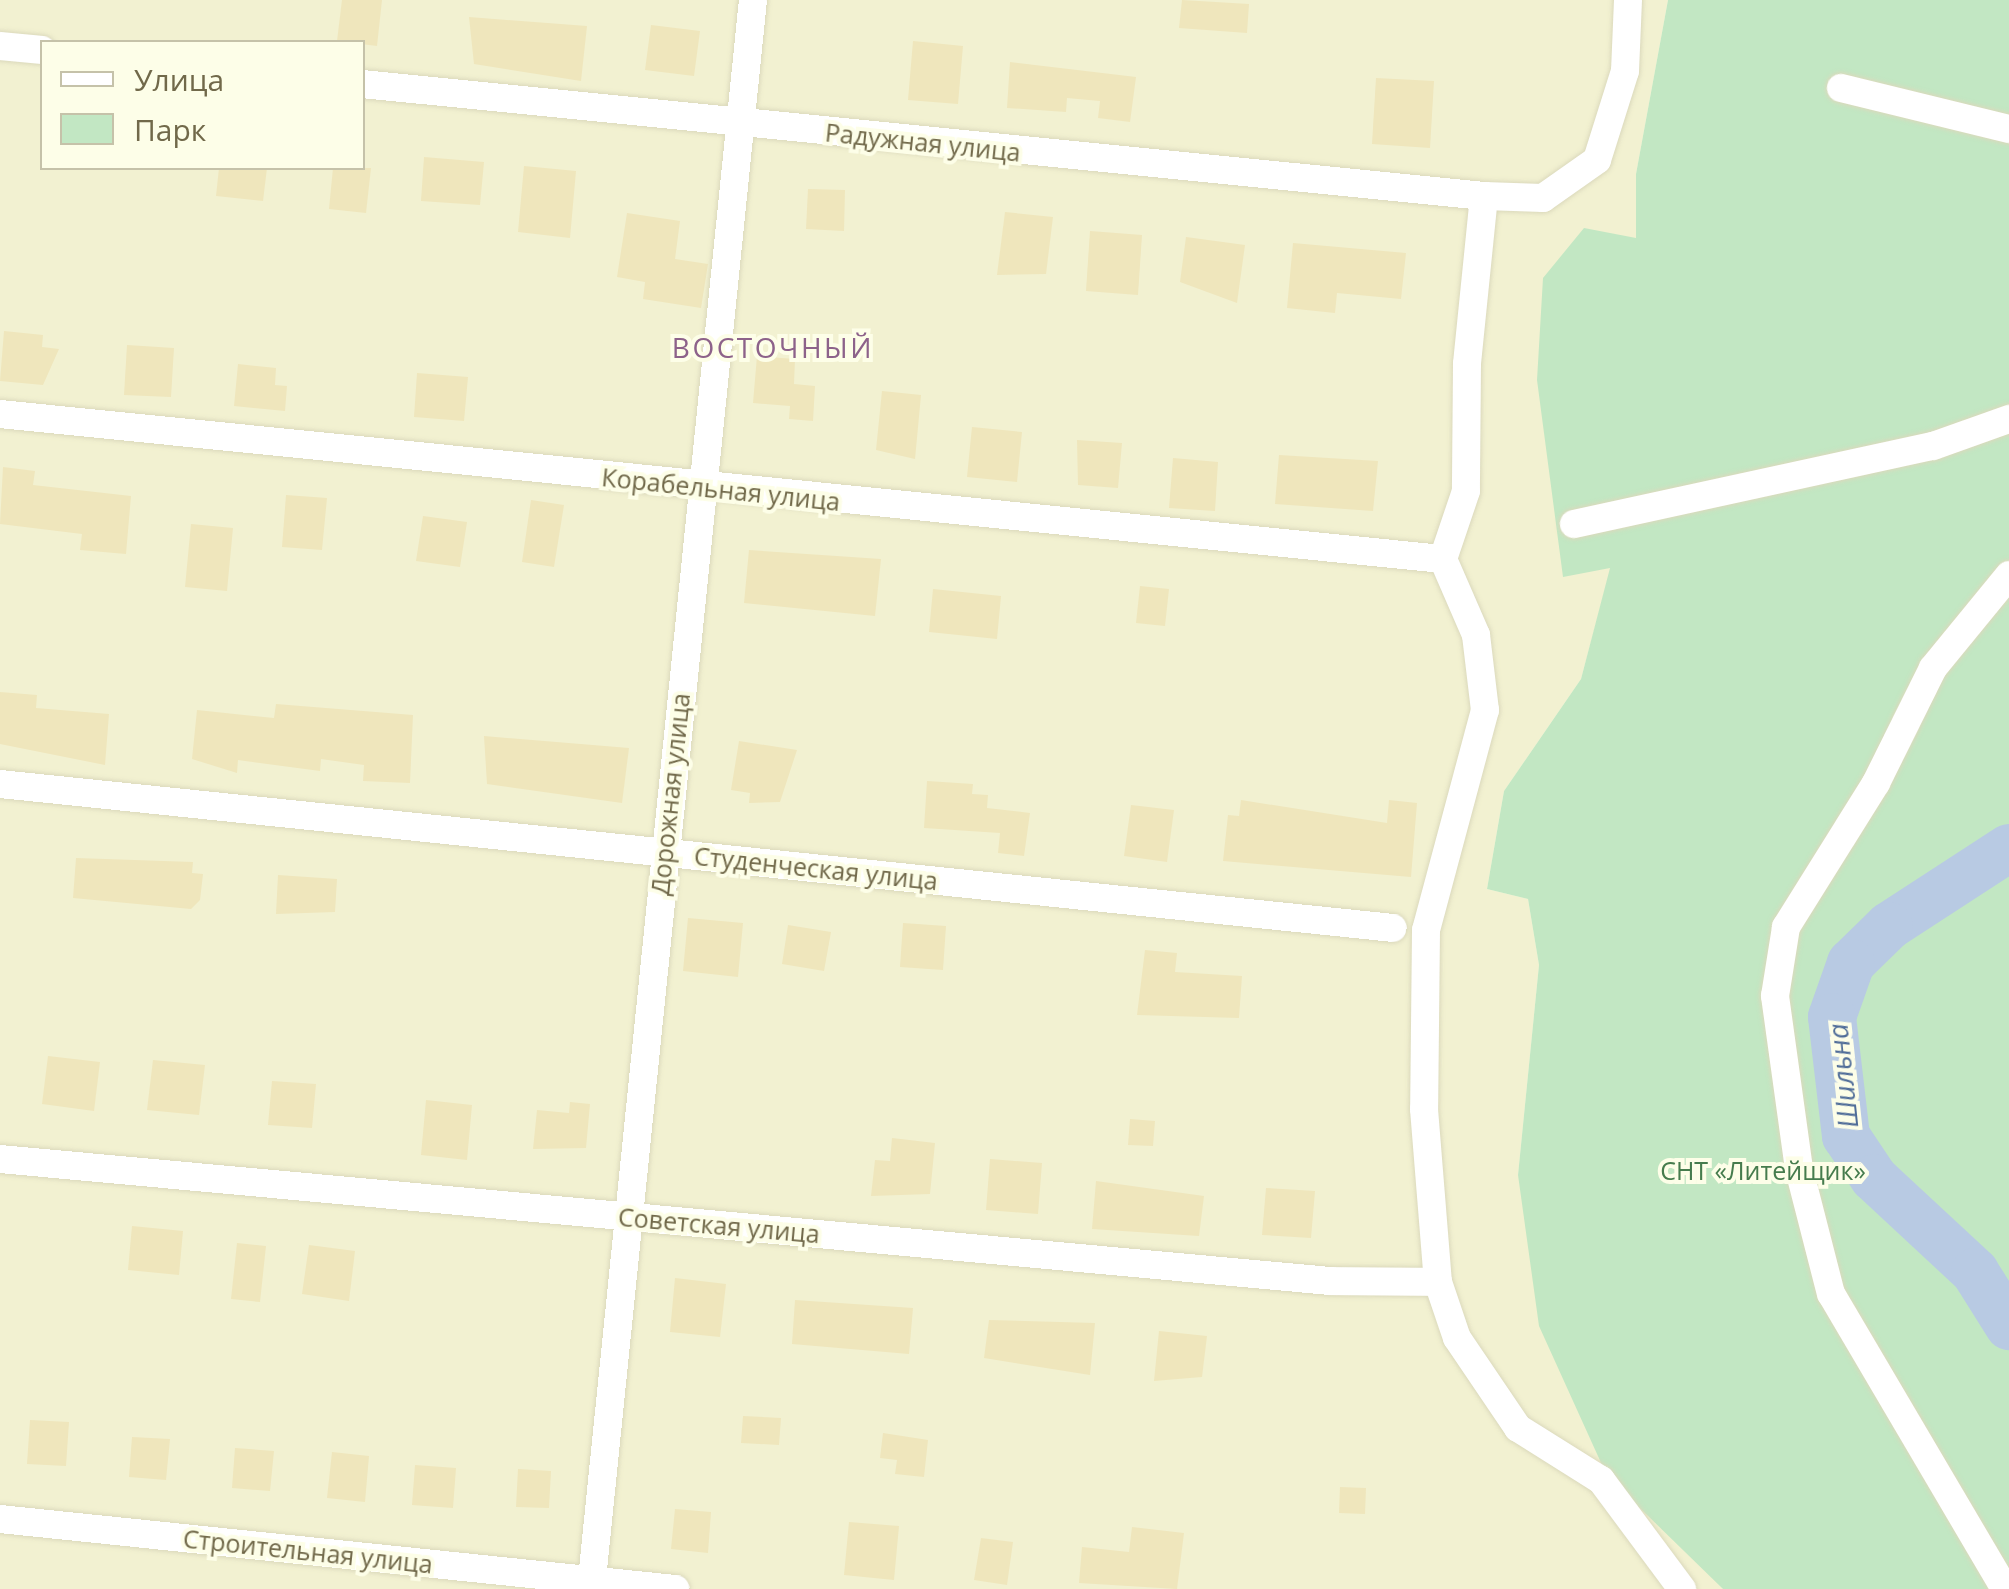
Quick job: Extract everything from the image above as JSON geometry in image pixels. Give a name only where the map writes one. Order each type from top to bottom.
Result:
[{"type":"street","name":"Дорожная улица","points":[[591,1585],[663,852],[754,0]]},
{"type":"street","name":"Радужная улица","points":[[365,84],[1484,196],[1543,198],[1597,160],[1624,71],[1628,0]]},
{"type":"street","points":[[0,46],[40,50]]},
{"type":"street","points":[[1841,88],[2009,129]]},
{"type":"street","points":[[1484,196],[1466,364],[1466,491],[1443,560],[1485,673],[1485,710],[1422,968],[1438,1282],[1457,1338],[1518,1428],[1601,1480],[1682,1589]]},
{"type":"street","name":"Корабельная улица","points":[[0,414],[1443,560]]},
{"type":"street","points":[[1574,524],[1932,446],[2009,419]]},
{"type":"street","points":[[2006,1589],[1831,1294],[1799,1168],[1774,996],[1786,927],[1876,783],[1933,668],[2009,575]]},
{"type":"street","name":"Студенческая улица","points":[[0,784],[1394,928]]},
{"type":"street","name":"Советская улица","points":[[0,1159],[1331,1280],[1438,1282]]},
{"type":"street","name":"Строительная улица","points":[[0,1519],[591,1585],[675,1589]]},
{"type":"shaded area","name":"ВОСТОЧНЫЙ","points":[[0,0],[1668,0],[1636,174],[1636,239],[1563,576],[1611,567],[1581,679],[1504,791],[1487,889],[1528,899],[1539,965],[1518,1175],[1699,1563],[1723,1589],[0,1589]]},
{"type":"green space","name":"СНТ «Литейщик»","points":[[1668,0],[2009,0],[2009,1589],[1723,1589],[1607,1476],[1539,1326],[1518,1175],[1539,965],[1528,899],[1487,889],[1504,791],[1581,679],[1610,568],[1563,577],[1537,380],[1543,278],[1584,228],[1636,238],[1636,174]]},
{"type":"building","points":[[342,0],[382,0],[377,46],[365,44],[365,40],[337,40]]},
{"type":"building","points":[[1182,0],[1249,4],[1247,33],[1179,28]]},
{"type":"building","points":[[469,17],[587,26],[581,81],[474,64]]},
{"type":"building","points":[[651,25],[700,31],[694,76],[645,70]]},
{"type":"building","points":[[913,41],[963,46],[958,104],[908,100]]},
{"type":"building","points":[[1010,62],[1136,77],[1130,122],[1098,118],[1100,101],[1067,98],[1066,112],[1007,108]]},
{"type":"building","points":[[1376,78],[1434,81],[1430,148],[1372,144]]},
{"type":"building","points":[[424,157],[484,162],[480,205],[421,201]]},
{"type":"building","points":[[524,166],[576,171],[570,238],[518,232]]},
{"type":"building","points":[[371,168],[366,213],[329,209],[333,170]]},
{"type":"building","points":[[219,170],[267,170],[263,201],[216,196]]},
{"type":"building","points":[[808,189],[845,190],[844,231],[806,229]]},
{"type":"building","points":[[1005,212],[1053,217],[1046,274],[997,275]]},
{"type":"building","points":[[627,213],[680,221],[675,259],[708,264],[701,308],[643,299],[645,282],[617,277]]},
{"type":"building","points":[[1090,231],[1142,235],[1138,295],[1086,291]]},
{"type":"building","points":[[1186,237],[1245,245],[1237,303],[1180,282]]},
{"type":"building","points":[[1293,243],[1406,253],[1401,299],[1337,293],[1335,313],[1287,308]]},
{"type":"building","points":[[4,331],[43,335],[42,347],[59,349],[43,385],[0,381]]},
{"type":"building","points":[[127,345],[174,348],[171,397],[124,395]]},
{"type":"building","points":[[757,356],[795,359],[794,384],[815,386],[813,421],[789,419],[790,406],[753,403]]},
{"type":"building","points":[[238,364],[276,368],[275,385],[287,386],[285,411],[234,406]]},
{"type":"building","points":[[417,373],[468,377],[464,421],[414,417]]},
{"type":"building","points":[[882,391],[921,395],[915,459],[876,450]]},
{"type":"building","points":[[972,427],[1022,432],[1017,482],[967,477]]},
{"type":"building","points":[[1077,440],[1122,443],[1118,488],[1078,485]]},
{"type":"building","points":[[1279,455],[1378,461],[1373,511],[1275,504]]},
{"type":"building","points":[[1173,458],[1218,462],[1215,511],[1169,508]]},
{"type":"building","points":[[3,467],[35,471],[33,485],[131,496],[126,554],[80,550],[82,534],[0,524]]},
{"type":"building","points":[[286,495],[327,498],[322,550],[282,547]]},
{"type":"building","points":[[531,500],[564,505],[554,567],[522,562]]},
{"type":"building","points":[[423,516],[467,522],[460,567],[416,561]]},
{"type":"building","points":[[191,524],[233,528],[227,591],[185,587]]},
{"type":"building","points":[[749,550],[881,559],[875,616],[744,603]]},
{"type":"building","points":[[1140,586],[1169,589],[1165,626],[1136,623]]},
{"type":"building","points":[[933,589],[1001,596],[997,639],[929,632]]},
{"type":"building","points":[[0,692],[37,695],[36,708],[109,714],[105,765],[0,744]]},
{"type":"building","points":[[276,704],[413,715],[410,783],[363,781],[364,765],[321,759],[320,771],[238,760],[237,773],[192,759],[197,710],[274,718]]},
{"type":"building","points":[[484,736],[629,748],[622,803],[487,784]]},
{"type":"building","points":[[739,741],[797,750],[780,802],[749,803],[750,793],[731,790]]},
{"type":"building","points":[[927,781],[973,784],[972,794],[988,795],[987,808],[1030,813],[1024,856],[998,853],[1000,833],[924,828]]},
{"type":"building","points":[[1241,800],[1387,823],[1389,800],[1417,803],[1411,877],[1223,861],[1228,815],[1239,816]]},
{"type":"building","points":[[1131,805],[1174,810],[1167,862],[1124,856]]},
{"type":"building","points":[[76,858],[193,862],[192,873],[203,874],[200,900],[191,909],[73,898]]},
{"type":"building","points":[[278,875],[337,879],[335,912],[276,914]]},
{"type":"building","points":[[688,918],[743,923],[738,977],[683,971]]},
{"type":"building","points":[[903,923],[946,926],[943,970],[900,967]]},
{"type":"building","points":[[788,925],[831,932],[824,971],[782,964]]},
{"type":"building","points":[[1145,950],[1177,953],[1175,972],[1242,976],[1239,1018],[1137,1015]]},
{"type":"building","points":[[48,1056],[100,1062],[94,1111],[42,1104]]},
{"type":"building","points":[[153,1060],[205,1065],[199,1115],[147,1110]]},
{"type":"building","points":[[272,1081],[316,1084],[312,1128],[268,1125]]},
{"type":"building","points":[[426,1100],[472,1105],[467,1160],[421,1155]]},
{"type":"building","points":[[570,1102],[590,1104],[586,1148],[533,1149],[537,1110],[569,1113]]},
{"type":"building","points":[[1130,1119],[1155,1121],[1153,1146],[1128,1145]]},
{"type":"building","points":[[892,1138],[935,1143],[930,1194],[871,1196],[875,1160],[890,1161]]},
{"type":"building","points":[[990,1159],[1042,1163],[1038,1214],[986,1210]]},
{"type":"building","points":[[1096,1181],[1204,1196],[1199,1236],[1092,1229]]},
{"type":"building","points":[[1266,1188],[1315,1191],[1311,1238],[1262,1235]]},
{"type":"building","points":[[132,1226],[183,1231],[179,1275],[128,1270]]},
{"type":"building","points":[[237,1243],[266,1246],[260,1302],[231,1299]]},
{"type":"building","points":[[309,1245],[355,1251],[349,1301],[302,1294]]},
{"type":"building","points":[[675,1278],[726,1284],[720,1337],[670,1332]]},
{"type":"building","points":[[795,1300],[913,1308],[909,1354],[792,1344]]},
{"type":"building","points":[[989,1320],[1095,1323],[1090,1375],[984,1358]]},
{"type":"building","points":[[1159,1331],[1207,1336],[1202,1377],[1154,1381]]},
{"type":"building","points":[[743,1416],[781,1418],[779,1445],[741,1443]]},
{"type":"building","points":[[30,1420],[69,1422],[66,1466],[27,1464]]},
{"type":"building","points":[[883,1433],[928,1440],[924,1477],[895,1474],[897,1460],[880,1458]]},
{"type":"building","points":[[132,1437],[170,1439],[166,1480],[129,1477]]},
{"type":"building","points":[[235,1448],[274,1451],[270,1491],[232,1488]]},
{"type":"building","points":[[332,1452],[369,1456],[365,1502],[327,1498]]},
{"type":"building","points":[[415,1465],[456,1468],[453,1508],[412,1505]]},
{"type":"building","points":[[518,1469],[551,1471],[549,1508],[516,1507]]},
{"type":"building","points":[[1340,1487],[1366,1488],[1365,1514],[1339,1513]]},
{"type":"building","points":[[675,1509],[711,1512],[708,1553],[671,1549]]},
{"type":"building","points":[[849,1522],[899,1526],[894,1580],[844,1575]]},
{"type":"building","points":[[1132,1527],[1184,1533],[1177,1589],[1079,1583],[1082,1547],[1129,1552]]},
{"type":"building","points":[[981,1538],[1013,1542],[1007,1585],[974,1580]]},
{"type":"waterway","name":"Шильна","points":[[2009,848],[1889,926],[1851,963],[1832,1017],[1846,1136],[1874,1178],[1975,1272],[2009,1326]]},
{"type":"district","name":"ВОСТОЧНЫЙ","points":[[773,347]]}]
